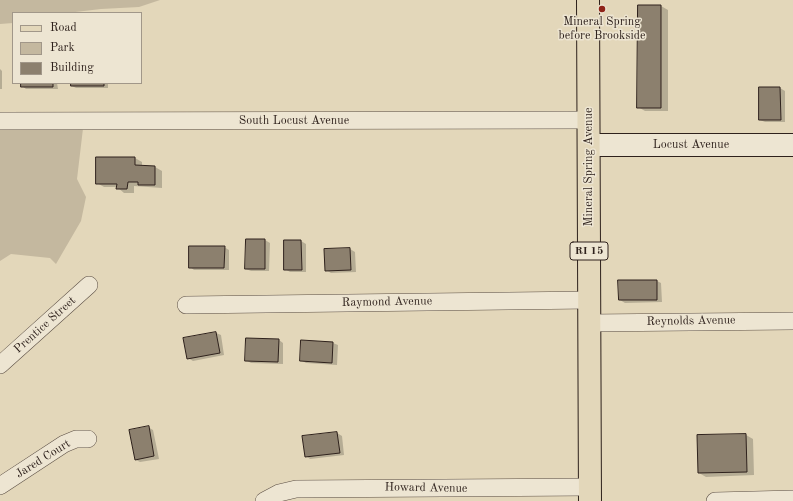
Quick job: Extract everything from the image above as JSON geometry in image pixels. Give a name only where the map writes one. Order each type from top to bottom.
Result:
[{"type":"main road","name":"Mineral Spring Avenue","points":[[588,0],[590,494]]},
{"type":"street","name":"South Locust Avenue","points":[[0,121],[589,120]]},
{"type":"street","name":"Locust Avenue","points":[[589,145],[793,145]]},
{"type":"street","name":"Prentice Street","points":[[0,365],[89,286]]},
{"type":"street","name":"Raymond Avenue","points":[[186,305],[589,300]]},
{"type":"street","name":"Reynolds Avenue","points":[[589,323],[793,321]]},
{"type":"street","name":"Jared Court","points":[[0,486],[64,444],[76,439],[88,439]]},
{"type":"street","name":"Howard Avenue","points":[[264,501],[279,493],[296,489],[590,494]]},
{"type":"street","points":[[715,501],[793,499]]},
{"type":"green space","points":[[0,0],[160,0],[139,7],[76,12],[12,12],[12,23],[0,24]]},
{"type":"green space","points":[[0,116],[84,120],[77,179],[86,197],[81,221],[56,264],[50,258],[11,254],[0,261]]},
{"type":"building","points":[[638,5],[661,5],[661,108],[637,108]]},
{"type":"building","points":[[21,84],[53,84],[53,87],[21,87]]},
{"type":"building","points":[[71,84],[104,84],[104,86],[71,86]]},
{"type":"building","points":[[759,87],[780,87],[781,120],[759,120]]},
{"type":"building","points":[[96,157],[135,157],[135,165],[155,166],[155,185],[138,185],[138,182],[128,182],[127,189],[116,189],[117,184],[96,184]]},
{"type":"building","points":[[246,239],[265,239],[265,269],[245,269]]},
{"type":"building","points":[[284,240],[301,240],[302,270],[284,270]]},
{"type":"building","points":[[189,246],[225,246],[224,268],[189,268]]},
{"type":"building","points":[[350,248],[351,270],[325,271],[324,249]]},
{"type":"building","points":[[618,280],[657,280],[657,300],[619,300]]},
{"type":"building","points":[[216,332],[220,353],[187,359],[183,338]]},
{"type":"building","points":[[246,338],[279,339],[278,362],[245,361]]},
{"type":"building","points":[[301,340],[333,342],[332,363],[300,361]]},
{"type":"building","points":[[149,426],[154,456],[135,460],[129,430]]},
{"type":"building","points":[[337,432],[340,453],[305,457],[302,436]]},
{"type":"building","points":[[746,434],[747,472],[698,473],[697,435]]},
{"type":"place","name":"Mineral Spring before Brookside","points":[[602,9]]}]
